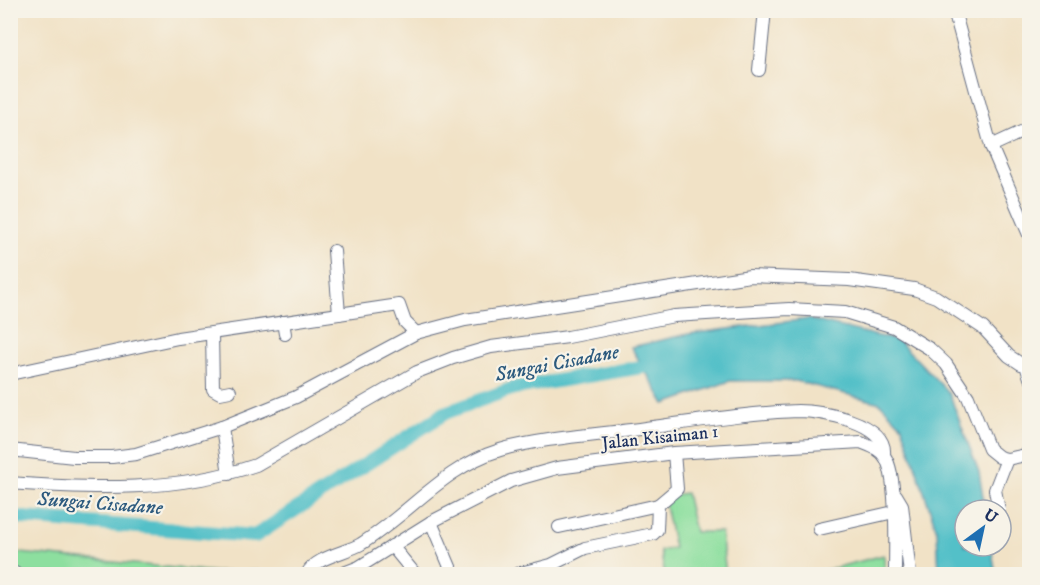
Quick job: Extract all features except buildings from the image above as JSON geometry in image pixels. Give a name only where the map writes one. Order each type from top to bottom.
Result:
[{"type":"street","points":[[759,70],[765,10]]},
{"type":"street","points":[[954,10],[991,146],[1029,237]]},
{"type":"street","points":[[991,146],[1029,128]]},
{"type":"street","points":[[334,251],[339,314]]},
{"type":"street","points":[[10,450],[74,457],[112,457],[136,454],[222,427],[296,397],[416,333],[465,320],[574,305],[750,276],[849,280],[914,289],[936,297],[983,328],[1009,356],[1028,369]]},
{"type":"street","points":[[10,374],[115,350],[212,333],[284,328],[339,314],[399,306],[405,322],[416,333]]},
{"type":"street","points":[[10,483],[88,488],[174,484],[230,474],[256,465],[417,372],[453,358],[491,347],[568,337],[674,316],[789,309],[845,312],[894,327],[930,349],[946,364],[968,397],[989,449],[999,457],[1007,459],[1029,454]]},
{"type":"street","points":[[212,333],[213,389],[220,393],[230,391]]},
{"type":"street","points":[[307,574],[313,566],[359,545],[390,524],[428,490],[460,467],[500,450],[598,434],[800,411],[857,422],[880,439],[888,463],[894,512],[891,574]]},
{"type":"street","points":[[222,427],[230,474]]},
{"type":"street","name":"Jalan Kisaiman 1","points":[[341,574],[431,522],[511,481],[548,470],[674,453],[861,442],[877,448],[884,455]]},
{"type":"street","points":[[559,528],[658,505],[677,489],[674,453]]},
{"type":"street","points":[[996,498],[994,490],[1007,459]]},
{"type":"street","points":[[892,493],[898,496],[902,505],[910,574]]},
{"type":"street","points":[[517,574],[553,570],[585,548],[653,534],[657,530],[658,505]]},
{"type":"street","points":[[819,529],[894,512]]},
{"type":"street","points":[[431,522],[453,574]]},
{"type":"street","points":[[392,546],[415,574]]},
{"type":"green space","points":[[686,493],[695,532],[721,532],[726,574],[665,574],[660,551],[674,548],[663,496]]},
{"type":"green space","points":[[10,552],[216,572],[258,571],[258,574],[11,574]]},
{"type":"green space","points":[[884,555],[885,574],[811,574]]},
{"type":"water","points":[[808,319],[899,341],[949,393],[979,472],[983,498],[953,498],[953,558],[993,558],[996,574],[939,574],[937,531],[902,426],[880,403],[796,381],[730,381],[665,404],[631,347],[688,334]]},
{"type":"waterway","name":"Sungai Cisadane","points":[[10,517],[255,536],[445,413],[514,388],[660,364]]}]
